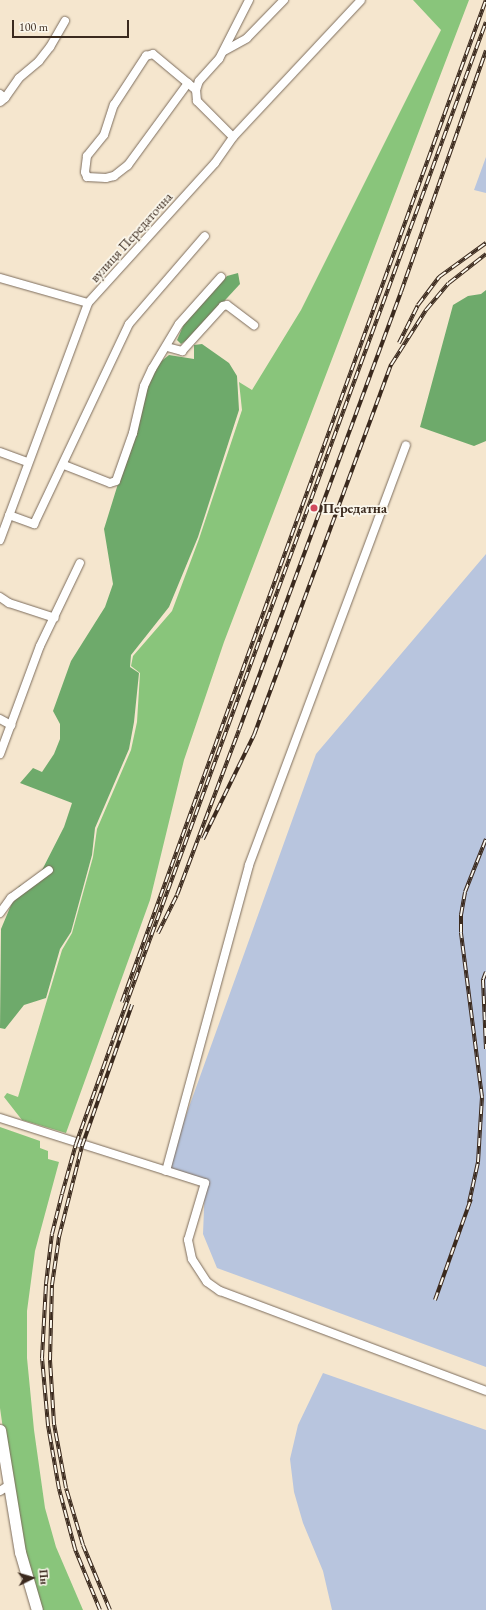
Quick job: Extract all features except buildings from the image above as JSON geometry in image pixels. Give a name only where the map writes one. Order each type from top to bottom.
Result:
[{"type":"street","points":[[233,137],[197,101],[196,90],[199,81],[224,51],[249,0]]},
{"type":"street","points":[[224,51],[247,38],[284,0]]},
{"type":"street","name":"вулиця Передаточна","points":[[0,540],[27,462],[88,303],[215,163],[233,137],[361,0]]},
{"type":"street","points":[[2,98],[19,78],[39,61],[50,47],[65,21]]},
{"type":"street","points":[[188,83],[128,165],[114,176],[106,178],[87,177],[84,172],[87,156],[104,136],[114,105],[146,56],[153,54],[188,83],[196,90]]},
{"type":"street","points":[[9,516],[34,524],[64,465],[129,324],[205,236]]},
{"type":"street","points":[[64,465],[110,483],[116,481],[133,433],[144,386],[179,324],[221,277]]},
{"type":"street","points":[[0,278],[88,303]]},
{"type":"street","points":[[167,347],[182,351],[223,306],[227,305],[254,324]]},
{"type":"street","points":[[166,1171],[249,865],[406,445]]},
{"type":"street","points":[[0,452],[27,462]]},
{"type":"street","points":[[0,754],[40,646],[80,562]]},
{"type":"street","points":[[0,597],[8,603],[54,618]]},
{"type":"street","points":[[0,719],[11,725]]},
{"type":"street","points":[[0,913],[11,898],[50,870]]},
{"type":"street","points":[[0,1118],[205,1183],[188,1240],[192,1259],[207,1282],[220,1291],[486,1391]]},
{"type":"street","points":[[0,1430],[4,1489],[37,1610]]},
{"type":"shaded area","points":[[486,157],[486,193],[474,190]]},
{"type":"shaded area","points":[[486,554],[486,1367],[217,1268],[203,1234],[205,1183],[166,1171],[316,754]]},
{"type":"shaded area","points":[[323,1373],[486,1430],[486,1610],[332,1610],[323,1571],[303,1523],[294,1492],[290,1459],[298,1425]]},
{"type":"green space","points":[[413,0],[469,0],[224,642],[184,760],[150,900],[66,1133],[22,1120],[4,1097],[7,1093],[18,1097],[62,950],[72,933],[93,857],[97,829],[131,750],[137,722],[140,673],[131,666],[133,656],[172,611],[199,539],[242,410],[239,382],[252,390],[301,310],[441,30]]},
{"type":"green space","points":[[238,273],[240,284],[191,337],[181,344],[177,340],[184,324],[227,276]]},
{"type":"green space","points":[[486,290],[486,441],[474,446],[420,427],[453,305],[468,296],[481,294]]},
{"type":"green space","points":[[202,344],[229,363],[237,376],[239,410],[198,537],[169,607],[131,655],[130,667],[139,673],[134,722],[129,749],[95,828],[92,855],[71,932],[60,949],[46,998],[24,1005],[5,1029],[0,1028],[1,929],[19,886],[29,883],[40,874],[64,827],[72,803],[20,783],[33,768],[42,772],[54,754],[60,739],[60,724],[53,711],[71,661],[105,607],[113,584],[104,529],[151,377],[159,363],[169,355],[194,359],[194,345]]},
{"type":"green space","points":[[0,1127],[40,1141],[40,1148],[48,1151],[48,1159],[59,1162],[35,1251],[27,1311],[27,1358],[34,1430],[45,1508],[56,1547],[83,1610],[41,1610],[31,1577],[11,1485],[0,1408]]},
{"type":"railway","points":[[122,1002],[486,0]]},
{"type":"railway","points":[[100,1610],[75,1549],[59,1489],[48,1425],[42,1358],[46,1284],[52,1234],[76,1144],[113,1040],[486,22]]},
{"type":"railway","points":[[158,933],[177,895],[239,730],[401,292],[486,51]]},
{"type":"railway","points":[[399,343],[418,305],[439,277],[486,243]]},
{"type":"railway","points":[[203,839],[254,735],[391,365],[426,310],[449,283],[486,254]]},
{"type":"railway","points":[[469,1203],[478,1162],[482,1097],[461,932],[461,915],[465,892],[486,839]]},
{"type":"railway","points":[[486,972],[483,980],[486,1049]]},
{"type":"railway","points":[[110,1610],[83,1545],[66,1488],[54,1424],[50,1360],[52,1285],[59,1237],[82,1146],[132,1005]]},
{"type":"railway","points":[[435,1300],[471,1199]]},
{"type":"place","name":"Передатна","points":[[314,508]]}]
